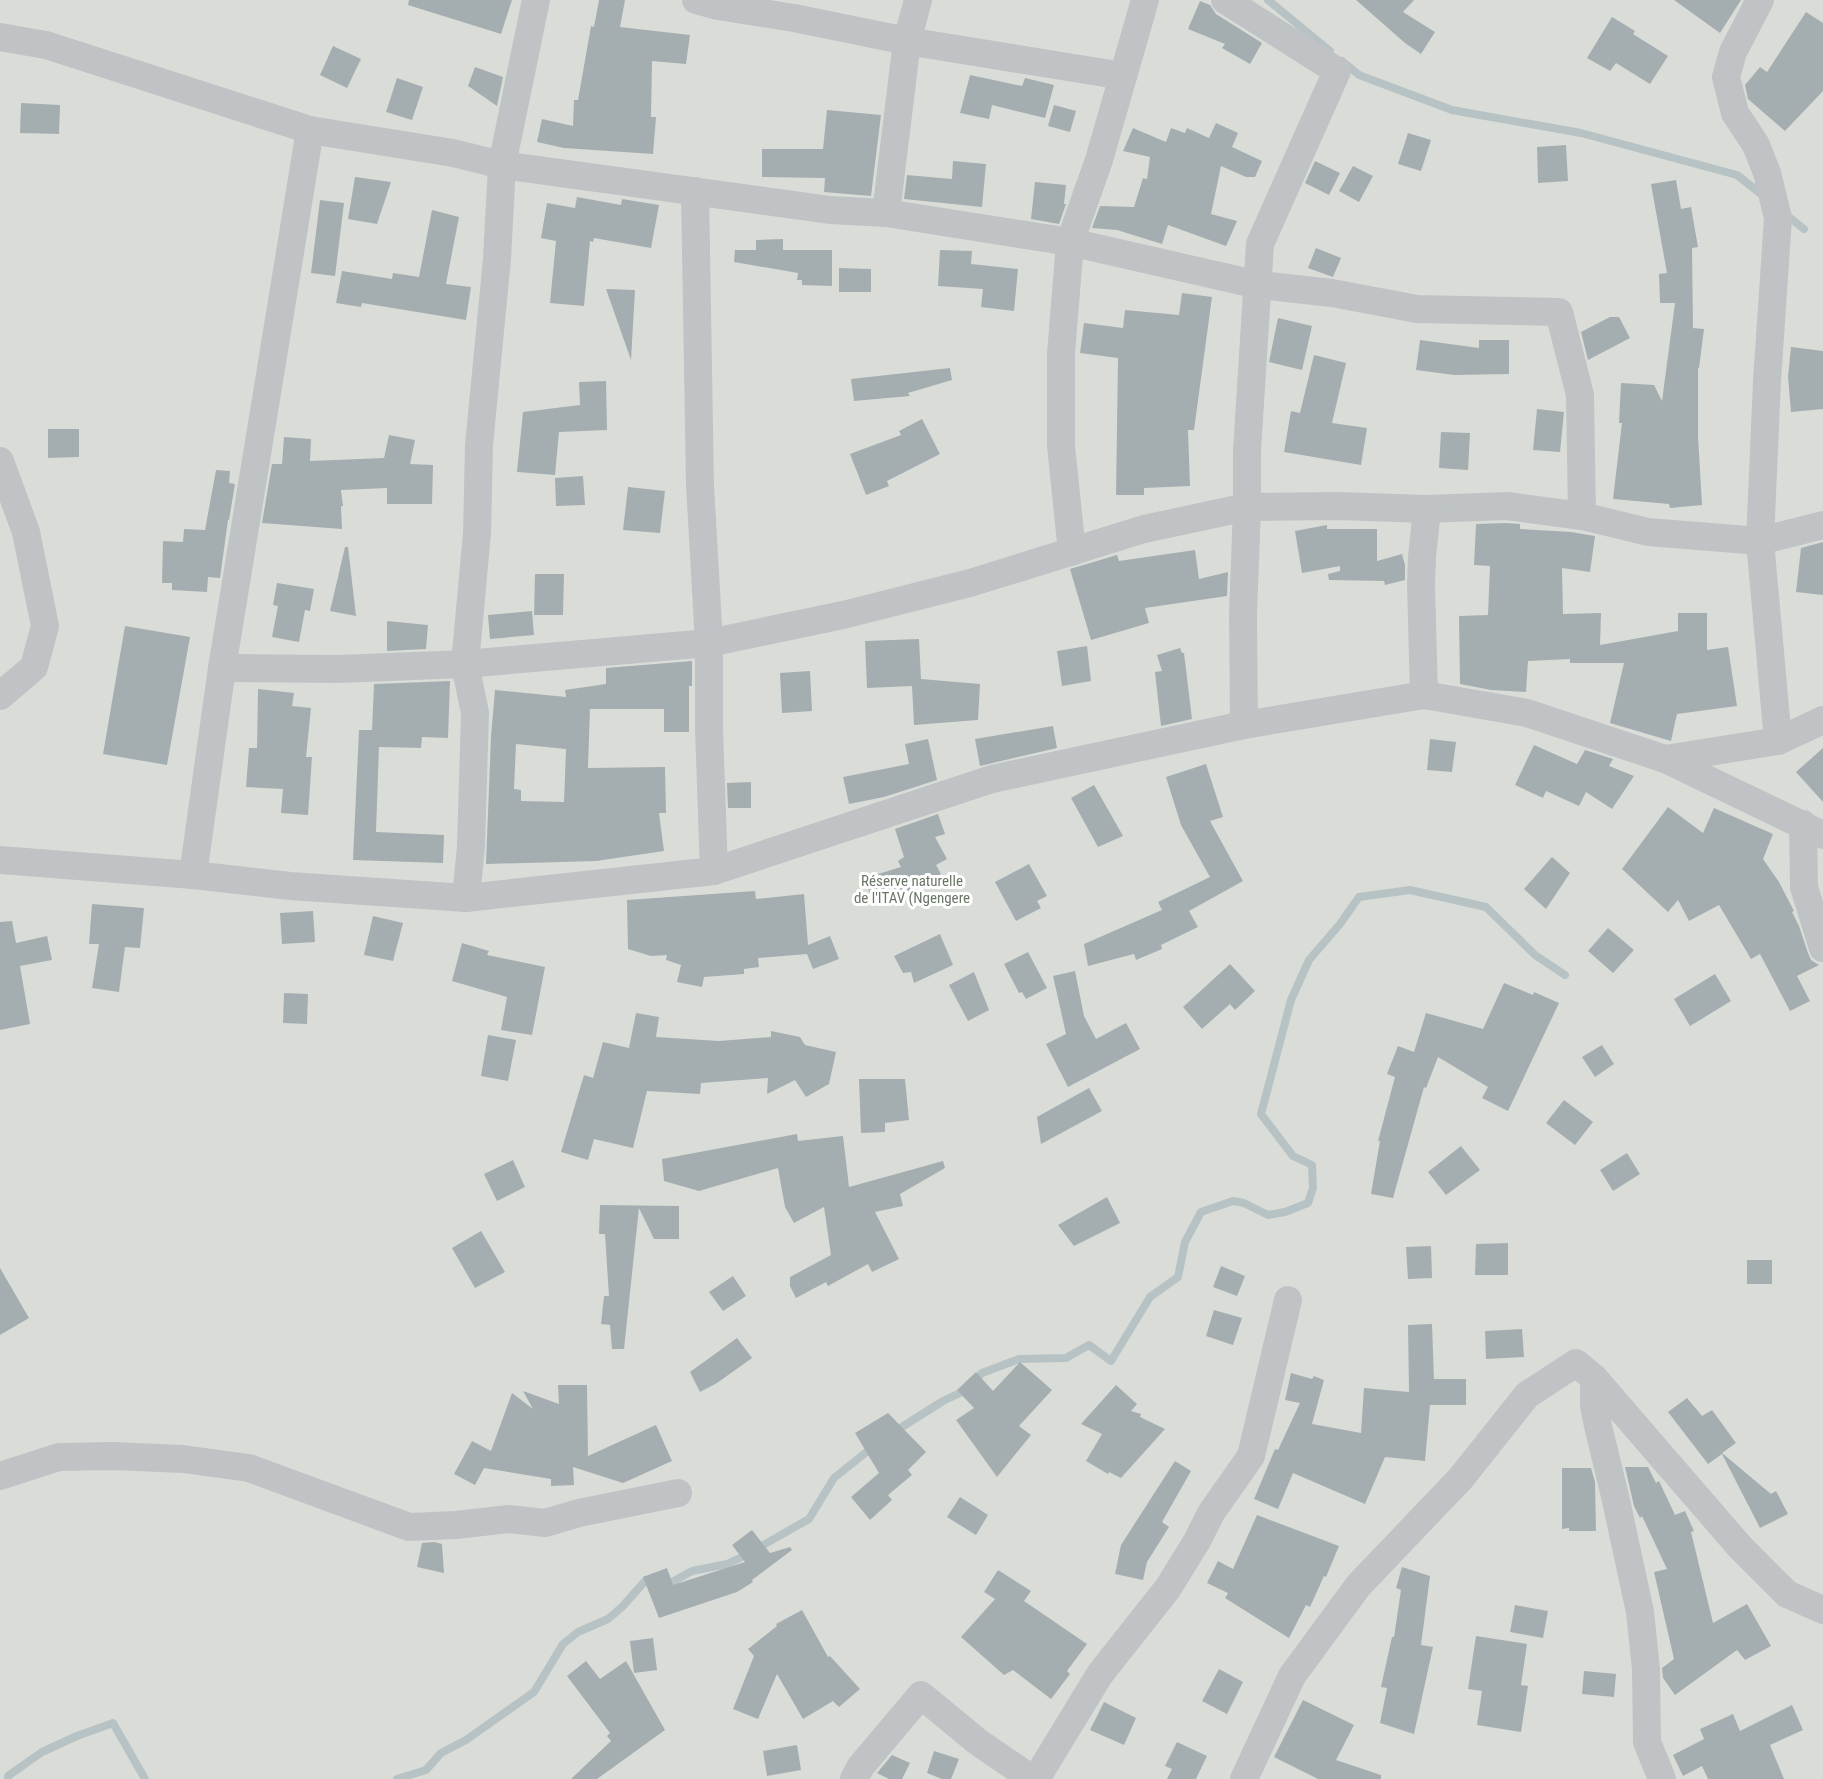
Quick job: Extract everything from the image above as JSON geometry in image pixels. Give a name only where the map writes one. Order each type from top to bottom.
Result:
[{"type":"street","points":[[466,898],[471,846],[475,713],[465,664],[477,533],[479,445],[497,259],[502,165],[536,0]]},
{"type":"street","points":[[696,0],[907,41],[1123,76]]},
{"type":"street","points":[[886,213],[907,41],[918,0]]},
{"type":"street","points":[[1072,552],[1061,446],[1061,354],[1070,242],[1099,160],[1145,0]]},
{"type":"street","points":[[1225,0],[1336,71],[1260,244],[1249,420],[1243,615],[1244,725]]},
{"type":"street","points":[[1760,0],[1733,52],[1726,77],[1735,113],[1756,145],[1767,173],[1777,220],[1760,541],[1778,741]]},
{"type":"street","points":[[0,37],[46,45],[310,130],[453,153],[502,165],[830,210],[886,213],[1070,242],[1259,285],[1332,293],[1417,309],[1559,312],[1580,395],[1582,516]]},
{"type":"street","points":[[193,875],[222,668],[310,130]]},
{"type":"street","points":[[695,191],[700,485],[709,643],[709,729],[714,871]]},
{"type":"street","points":[[0,461],[26,532],[45,626],[34,667],[0,696]]},
{"type":"street","points":[[222,668],[338,669],[465,664],[709,643],[855,612],[970,583],[1144,529],[1247,507],[1337,506],[1427,509],[1507,506],[1582,516],[1648,532],[1760,541],[1823,525]]},
{"type":"street","points":[[1424,695],[1421,575],[1427,509]]},
{"type":"street","points":[[0,860],[193,875],[290,886],[466,898],[714,871],[992,779],[1244,725],[1424,695],[1527,713],[1665,759],[1813,830],[1804,887],[1823,948]]},
{"type":"street","points":[[1665,759],[1778,741],[1823,720]]},
{"type":"street","points":[[854,1779],[861,1766],[921,1695],[978,1742],[1034,1779],[1100,1674],[1168,1588],[1211,1513],[1251,1456],[1288,1300]]},
{"type":"street","points":[[1245,1779],[1292,1676],[1358,1586],[1461,1478],[1527,1395],[1576,1363],[1594,1378],[1740,1547],[1787,1594],[1823,1610]]},
{"type":"street","points":[[1594,1378],[1594,1406],[1616,1496],[1640,1612],[1646,1669],[1647,1742],[1662,1779]]},
{"type":"street","points":[[0,1476],[59,1457],[114,1456],[183,1459],[249,1468],[409,1527],[509,1519],[545,1523],[579,1513],[678,1493]]},
{"type":"green space","name":"Réserve naturelle de l'ITAV (Ngengere","points":[[0,0],[1823,0],[1823,1779],[0,1779]]},
{"type":"building","points":[[409,0],[512,0],[501,34],[408,5]]},
{"type":"building","points":[[599,0],[625,0],[620,27],[690,35],[686,64],[652,61],[651,117],[656,117],[653,154],[564,148],[537,142],[542,119],[573,126],[574,100],[578,100],[591,26],[594,27]]},
{"type":"building","points":[[1356,0],[1414,0],[1403,12],[1435,32],[1421,54]]},
{"type":"building","points":[[1674,0],[1741,0],[1720,33]]},
{"type":"building","points":[[1200,1],[1210,5],[1216,14],[1262,43],[1250,64],[1222,48],[1225,44],[1188,29]]},
{"type":"building","points":[[1806,12],[1823,23],[1823,91],[1785,131],[1748,99],[1745,85],[1760,67],[1767,72]]},
{"type":"building","points":[[1612,17],[1635,31],[1633,34],[1668,56],[1650,84],[1616,63],[1610,71],[1587,58]]},
{"type":"building","points":[[333,46],[361,59],[347,88],[320,75]]},
{"type":"building","points":[[475,67],[503,77],[497,106],[468,86]]},
{"type":"building","points":[[970,75],[1022,86],[1025,78],[1054,85],[1045,118],[992,105],[989,119],[960,113]]},
{"type":"building","points":[[397,78],[423,87],[412,120],[386,112]]},
{"type":"building","points":[[21,103],[60,105],[59,134],[20,133]]},
{"type":"building","points":[[1054,105],[1076,111],[1070,132],[1048,126]]},
{"type":"building","points":[[827,110],[881,115],[871,196],[824,192],[825,178],[762,177],[762,149],[823,149]]},
{"type":"building","points":[[1216,123],[1238,133],[1232,147],[1262,161],[1255,177],[1246,177],[1221,166],[1211,214],[1237,221],[1226,246],[1168,225],[1162,244],[1117,230],[1092,228],[1100,206],[1134,207],[1143,178],[1147,179],[1150,157],[1123,151],[1133,128],[1166,142],[1171,128],[1185,133],[1187,128],[1209,138]]},
{"type":"building","points":[[1408,133],[1431,140],[1421,171],[1398,164]]},
{"type":"building","points":[[1566,145],[1568,181],[1538,183],[1537,147]]},
{"type":"building","points":[[953,161],[986,164],[982,207],[904,199],[907,175],[952,179]]},
{"type":"building","points":[[1315,161],[1340,173],[1329,195],[1305,183]]},
{"type":"building","points":[[1353,166],[1373,176],[1359,202],[1339,191]]},
{"type":"building","points":[[355,177],[391,182],[377,224],[348,219]]},
{"type":"building","points":[[1676,180],[1681,209],[1691,207],[1698,247],[1692,248],[1693,328],[1704,329],[1698,368],[1698,436],[1702,505],[1670,508],[1669,504],[1613,499],[1622,423],[1619,423],[1621,383],[1654,385],[1662,401],[1675,303],[1660,303],[1659,274],[1667,273],[1651,184]]},
{"type":"building","points":[[1035,182],[1066,185],[1064,204],[1066,204],[1059,224],[1031,219]]},
{"type":"building","points":[[577,197],[621,205],[622,199],[659,205],[651,248],[594,238],[593,242],[590,241],[584,306],[550,303],[556,241],[541,238],[547,203],[575,208]]},
{"type":"building","points":[[320,200],[344,203],[335,276],[311,273]]},
{"type":"building","points":[[432,210],[459,217],[446,284],[471,287],[466,320],[362,303],[361,307],[336,303],[342,271],[392,279],[393,273],[419,277]]},
{"type":"building","points":[[783,239],[783,250],[832,250],[832,286],[802,285],[802,280],[797,280],[798,273],[734,262],[735,250],[756,250],[756,240]]},
{"type":"building","points":[[1316,248],[1341,258],[1333,277],[1308,268]]},
{"type":"building","points":[[940,250],[972,251],[971,264],[1018,269],[1014,311],[981,307],[983,289],[938,286]]},
{"type":"building","points":[[839,268],[871,269],[871,292],[839,292]]},
{"type":"building","points":[[606,289],[635,290],[631,360]]},
{"type":"building","points":[[1182,293],[1212,297],[1194,430],[1188,430],[1190,486],[1144,488],[1144,495],[1116,495],[1118,358],[1080,353],[1084,323],[1123,328],[1125,310],[1179,315]]},
{"type":"building","points":[[1610,317],[1619,317],[1630,338],[1588,360],[1581,332]]},
{"type":"building","points":[[1278,318],[1312,326],[1302,370],[1269,362]]},
{"type":"building","points":[[1420,340],[1479,348],[1479,340],[1509,340],[1509,374],[1454,375],[1416,370]]},
{"type":"building","points":[[1791,347],[1823,351],[1823,409],[1791,412],[1788,377]]},
{"type":"building","points":[[1314,355],[1346,363],[1332,423],[1367,428],[1361,465],[1284,452],[1291,411],[1300,413]]},
{"type":"building","points":[[950,368],[952,380],[908,393],[910,396],[854,401],[851,379]]},
{"type":"building","points":[[606,381],[607,430],[559,432],[555,475],[517,472],[523,412],[580,405],[579,382]]},
{"type":"building","points":[[1537,409],[1564,412],[1560,452],[1533,450]]},
{"type":"building","points":[[922,419],[940,454],[887,481],[889,486],[866,495],[850,454],[901,435],[899,431]]},
{"type":"building","points":[[48,429],[79,429],[79,457],[48,458]]},
{"type":"building","points":[[1441,432],[1470,433],[1468,470],[1439,468]]},
{"type":"building","points":[[389,435],[415,440],[410,464],[433,465],[432,504],[387,504],[387,488],[341,490],[342,529],[262,523],[272,464],[282,464],[284,437],[311,439],[310,461],[384,458]]},
{"type":"building","points":[[216,470],[230,471],[229,483],[235,484],[220,578],[208,577],[207,592],[172,590],[172,583],[162,583],[163,541],[183,542],[184,529],[205,530]]},
{"type":"building","points":[[583,476],[585,505],[556,506],[555,478]]},
{"type":"building","points":[[628,487],[665,491],[660,533],[623,530]]},
{"type":"building","points":[[1476,524],[1520,524],[1520,529],[1595,536],[1590,572],[1562,568],[1563,614],[1601,613],[1600,645],[1678,631],[1678,613],[1707,613],[1707,650],[1728,647],[1737,706],[1677,714],[1671,741],[1610,723],[1624,663],[1570,663],[1570,659],[1528,661],[1526,692],[1491,690],[1460,684],[1459,616],[1488,615],[1490,566],[1474,565]]},
{"type":"building","points":[[1327,525],[1327,529],[1377,529],[1377,561],[1402,554],[1405,580],[1385,585],[1384,581],[1329,580],[1328,574],[1340,571],[1340,566],[1302,573],[1295,531]]},
{"type":"building","points":[[1823,542],[1823,595],[1796,592],[1801,548]]},
{"type":"building","points":[[345,547],[348,547],[356,616],[330,611]]},
{"type":"building","points":[[1195,550],[1199,579],[1228,572],[1227,596],[1145,608],[1149,623],[1091,640],[1070,569],[1117,555],[1119,561]]},
{"type":"building","points":[[535,574],[564,574],[563,615],[534,615]]},
{"type":"building","points":[[277,583],[314,589],[310,611],[305,610],[299,642],[272,637],[278,606],[273,605]]},
{"type":"building","points":[[532,611],[534,635],[490,639],[488,615]]},
{"type":"building","points":[[387,621],[428,625],[426,649],[387,651]]},
{"type":"building","points":[[125,626],[190,637],[167,765],[103,754]]},
{"type":"building","points":[[919,639],[921,679],[980,684],[978,720],[914,725],[912,686],[867,688],[865,641]]},
{"type":"building","points":[[1087,646],[1091,681],[1062,686],[1057,651]]},
{"type":"building","points":[[1180,648],[1184,653],[1192,719],[1161,726],[1155,672],[1162,671],[1157,655]]},
{"type":"building","points":[[692,661],[692,686],[689,686],[689,732],[664,732],[664,709],[590,709],[588,768],[665,767],[666,813],[659,813],[664,851],[596,861],[486,864],[495,690],[566,697],[565,690],[606,684],[606,668]],"holes":[[[516,744],[566,749],[564,802],[521,801],[521,790],[514,789]]]},
{"type":"building","points":[[810,671],[812,711],[782,713],[780,673]]},
{"type":"building","points":[[450,681],[448,738],[422,737],[421,748],[379,747],[376,832],[444,835],[443,863],[353,860],[359,730],[372,730],[374,684]]},
{"type":"building","points":[[258,689],[294,693],[292,706],[311,708],[306,757],[312,757],[308,815],[281,813],[283,789],[246,787],[249,748],[257,748]]},
{"type":"building","points":[[1053,726],[1057,748],[980,766],[975,739]]},
{"type":"building","points":[[928,739],[937,780],[884,797],[849,804],[843,777],[909,764],[905,744]]},
{"type":"building","points":[[1430,739],[1456,742],[1452,772],[1427,770]]},
{"type":"building","points":[[1534,745],[1577,764],[1585,750],[1613,759],[1609,766],[1634,776],[1612,809],[1586,792],[1579,806],[1546,791],[1543,798],[1515,785]]},
{"type":"building","points":[[1823,748],[1823,802],[1796,772]]},
{"type":"building","points":[[1206,764],[1223,817],[1210,821],[1243,881],[1189,911],[1198,927],[1161,945],[1162,949],[1136,960],[1134,954],[1088,966],[1084,944],[1162,910],[1158,902],[1210,877],[1181,825],[1166,777]]},
{"type":"building","points":[[751,782],[751,808],[728,808],[727,783]]},
{"type":"building","points":[[1094,785],[1123,836],[1098,847],[1071,798]]},
{"type":"building","points":[[1668,807],[1703,833],[1714,808],[1773,834],[1763,859],[1779,882],[1794,911],[1792,912],[1811,960],[1819,965],[1797,976],[1810,1001],[1790,1011],[1760,954],[1751,959],[1719,905],[1689,921],[1678,900],[1668,912],[1622,869]]},
{"type":"building","points":[[938,814],[945,834],[935,837],[947,859],[936,865],[941,874],[893,900],[874,906],[865,878],[901,867],[898,861],[904,857],[895,829]]},
{"type":"building","points":[[1552,857],[1570,873],[1546,909],[1524,889]]},
{"type":"building","points":[[1029,864],[1047,896],[1037,901],[1041,908],[1016,921],[995,882]]},
{"type":"building","points":[[755,891],[756,899],[804,894],[808,945],[830,936],[839,959],[813,969],[807,954],[758,958],[759,967],[744,969],[744,974],[704,977],[702,987],[677,982],[681,965],[666,960],[667,955],[651,956],[628,949],[627,900]]},
{"type":"building","points":[[92,904],[144,908],[140,948],[125,947],[119,992],[92,988],[99,944],[89,944]]},
{"type":"building","points":[[313,911],[315,942],[282,944],[280,913]]},
{"type":"building","points":[[373,916],[403,923],[393,961],[364,955]]},
{"type":"building","points":[[12,921],[16,943],[47,936],[52,960],[20,966],[30,1024],[0,1030],[0,922]]},
{"type":"building","points":[[1608,928],[1634,950],[1613,973],[1588,951]]},
{"type":"building","points":[[940,934],[953,965],[914,983],[911,972],[903,973],[894,956]]},
{"type":"building","points":[[462,943],[489,951],[487,955],[545,967],[532,1035],[501,1030],[507,997],[452,981]]},
{"type":"building","points":[[1028,952],[1047,988],[1026,999],[1022,992],[1019,993],[1004,964]]},
{"type":"building","points":[[1230,964],[1255,991],[1235,1010],[1230,1004],[1202,1029],[1183,1007]]},
{"type":"building","points":[[1075,971],[1084,1016],[1096,1039],[1126,1023],[1140,1049],[1068,1087],[1046,1044],[1066,1034],[1053,976]]},
{"type":"building","points":[[974,972],[989,1010],[968,1021],[949,985]]},
{"type":"building","points":[[1715,974],[1731,1001],[1690,1026],[1674,999]]},
{"type":"building","points":[[1504,983],[1559,1003],[1508,1111],[1482,1098],[1488,1087],[1438,1057],[1426,1088],[1424,1087],[1393,1198],[1371,1194],[1380,1141],[1378,1141],[1395,1077],[1387,1074],[1398,1046],[1414,1052],[1426,1013],[1483,1029]]},
{"type":"building","points":[[284,993],[308,994],[307,1024],[283,1023]]},
{"type":"building","points":[[636,1013],[659,1017],[656,1037],[719,1041],[771,1037],[771,1031],[800,1037],[805,1045],[836,1052],[829,1084],[806,1097],[795,1080],[767,1094],[768,1078],[701,1083],[700,1094],[647,1091],[633,1148],[594,1139],[588,1160],[561,1152],[584,1075],[593,1078],[603,1042],[629,1048]]},
{"type":"building","points":[[488,1035],[516,1040],[508,1081],[481,1076]]},
{"type":"building","points":[[1602,1045],[1614,1064],[1595,1077],[1582,1057]]},
{"type":"building","points":[[859,1079],[905,1079],[909,1120],[885,1123],[885,1132],[861,1133]]},
{"type":"building","points":[[1089,1088],[1102,1111],[1041,1144],[1037,1117]]},
{"type":"building","points":[[1564,1100],[1593,1122],[1575,1145],[1546,1123]]},
{"type":"building","points":[[797,1134],[798,1141],[843,1136],[849,1187],[943,1161],[945,1168],[900,1194],[903,1206],[875,1212],[899,1259],[872,1272],[868,1264],[828,1286],[826,1282],[796,1298],[790,1286],[790,1277],[831,1255],[824,1207],[794,1223],[785,1207],[778,1168],[699,1191],[664,1181],[662,1159]]},
{"type":"building","points":[[1461,1146],[1480,1170],[1446,1195],[1428,1172]]},
{"type":"building","points":[[1627,1153],[1640,1174],[1613,1191],[1600,1170]]},
{"type":"building","points":[[513,1160],[525,1187],[497,1201],[484,1174]]},
{"type":"building","points":[[1107,1197],[1120,1223],[1074,1246],[1058,1225]]},
{"type":"building","points":[[600,1205],[679,1206],[679,1239],[654,1239],[639,1208],[624,1349],[612,1349],[610,1325],[601,1324],[604,1296],[609,1296],[605,1234],[599,1234]]},
{"type":"building","points":[[481,1231],[505,1272],[475,1288],[452,1248]]},
{"type":"building","points":[[1508,1243],[1508,1275],[1475,1275],[1476,1244]]},
{"type":"building","points":[[1431,1246],[1432,1278],[1408,1279],[1406,1247]]},
{"type":"building","points":[[1747,1260],[1772,1260],[1772,1284],[1747,1284]]},
{"type":"building","points":[[1221,1266],[1245,1276],[1237,1296],[1213,1287]]},
{"type":"building","points":[[0,1268],[29,1318],[0,1335]]},
{"type":"building","points":[[733,1276],[746,1296],[723,1311],[709,1292]]},
{"type":"building","points":[[1214,1310],[1242,1318],[1233,1345],[1206,1336]]},
{"type":"building","points":[[1432,1324],[1434,1379],[1466,1379],[1466,1405],[1430,1405],[1425,1461],[1385,1457],[1365,1504],[1293,1473],[1278,1509],[1254,1499],[1275,1449],[1278,1450],[1300,1403],[1285,1400],[1291,1373],[1312,1379],[1314,1376],[1324,1380],[1312,1424],[1361,1433],[1364,1388],[1409,1392],[1408,1325]]},
{"type":"building","points":[[1522,1329],[1524,1357],[1486,1359],[1485,1331]]},
{"type":"building","points":[[737,1338],[752,1358],[700,1392],[690,1372]]},
{"type":"building","points":[[1020,1362],[1052,1390],[1019,1426],[1031,1435],[997,1477],[956,1420],[974,1408],[957,1390],[976,1372],[993,1391]]},
{"type":"building","points":[[558,1385],[587,1385],[588,1456],[656,1425],[672,1461],[623,1483],[573,1467],[574,1485],[551,1486],[551,1479],[484,1468],[475,1485],[454,1474],[472,1441],[491,1451],[512,1393],[533,1409],[523,1391],[559,1404]]},
{"type":"building","points":[[1116,1385],[1137,1404],[1131,1411],[1141,1414],[1140,1417],[1165,1429],[1121,1478],[1109,1472],[1108,1474],[1086,1461],[1102,1434],[1081,1424]]},
{"type":"building","points":[[1687,1398],[1702,1416],[1712,1410],[1736,1443],[1722,1453],[1771,1494],[1776,1491],[1788,1514],[1760,1528],[1722,1454],[1708,1464],[1668,1412]]},
{"type":"building","points":[[888,1413],[926,1452],[908,1470],[912,1475],[888,1495],[892,1500],[870,1520],[851,1497],[879,1473],[855,1433]]},
{"type":"building","points":[[1175,1461],[1191,1471],[1162,1522],[1169,1527],[1147,1562],[1143,1580],[1115,1574],[1121,1545]]},
{"type":"building","points":[[1625,1467],[1648,1467],[1656,1483],[1659,1481],[1675,1515],[1685,1511],[1694,1531],[1691,1532],[1713,1623],[1747,1604],[1771,1646],[1745,1660],[1737,1650],[1675,1695],[1663,1678],[1662,1668],[1674,1659],[1654,1572],[1667,1569],[1642,1516],[1640,1518],[1634,1506]]},
{"type":"building","points":[[1562,1468],[1591,1468],[1595,1482],[1596,1531],[1562,1529]]},
{"type":"building","points":[[960,1497],[988,1515],[976,1535],[947,1517]]},
{"type":"building","points":[[1257,1515],[1339,1546],[1310,1607],[1306,1605],[1289,1638],[1225,1598],[1228,1593],[1207,1583],[1218,1561],[1233,1569]]},
{"type":"building","points":[[752,1530],[770,1553],[790,1547],[792,1550],[737,1592],[659,1618],[643,1577],[667,1568],[673,1585],[745,1562],[732,1545]]},
{"type":"building","points":[[422,1543],[442,1544],[444,1573],[417,1567]]},
{"type":"building","points":[[1402,1567],[1430,1576],[1421,1645],[1433,1647],[1414,1734],[1380,1723],[1387,1688],[1381,1687],[1392,1637],[1394,1637],[1401,1590],[1396,1588]]},
{"type":"building","points":[[998,1570],[1031,1591],[1024,1601],[1087,1644],[1067,1671],[1070,1674],[1051,1699],[1013,1670],[1004,1675],[961,1637],[995,1599],[984,1592]]},
{"type":"building","points":[[1515,1605],[1548,1611],[1543,1638],[1510,1632]]},
{"type":"building","points":[[802,1610],[828,1657],[830,1656],[860,1689],[839,1707],[833,1701],[803,1719],[777,1674],[758,1719],[733,1709],[754,1656],[748,1649],[777,1626],[776,1624]]},
{"type":"building","points":[[1476,1636],[1527,1644],[1521,1685],[1528,1686],[1521,1732],[1477,1725],[1482,1691],[1468,1689]]},
{"type":"building","points":[[653,1638],[657,1670],[634,1673],[630,1641]]},
{"type":"building","points":[[586,1661],[600,1679],[626,1661],[665,1730],[597,1779],[571,1779],[611,1741],[607,1736],[610,1733],[567,1676]]},
{"type":"building","points":[[1219,1669],[1243,1682],[1227,1714],[1202,1701]]},
{"type":"building","points":[[1584,1671],[1616,1674],[1614,1697],[1582,1694]]},
{"type":"building","points":[[1303,1700],[1354,1725],[1336,1760],[1381,1775],[1381,1779],[1318,1779],[1274,1757]]},
{"type":"building","points":[[1104,1702],[1136,1718],[1124,1745],[1090,1730]]},
{"type":"building","points":[[1792,1705],[1803,1730],[1770,1745],[1784,1779],[1708,1779],[1702,1766],[1683,1776],[1673,1755],[1704,1739],[1700,1729],[1733,1714],[1740,1731]]},
{"type":"building","points":[[1177,1742],[1207,1756],[1196,1779],[1167,1779],[1172,1769],[1165,1766]]},
{"type":"building","points":[[797,1745],[801,1770],[767,1776],[763,1751]]},
{"type":"building","points":[[934,1751],[959,1759],[951,1779],[942,1779],[927,1773]]},
{"type":"building","points":[[892,1755],[910,1763],[902,1779],[889,1779],[877,1773]]},
{"type":"waterway","points":[[1268,0],[1330,51]]},
{"type":"waterway","points":[[1342,61],[1359,75],[1452,110],[1581,133],[1737,175],[1765,197]]},
{"type":"waterway","points":[[1784,213],[1804,229]]},
{"type":"waterway","points":[[894,1432],[943,1401],[964,1391],[982,1373],[1019,1359],[1066,1358],[1089,1345],[1111,1361],[1150,1297],[1178,1277],[1185,1242],[1201,1212],[1233,1201],[1244,1203],[1268,1215],[1285,1212],[1308,1203],[1313,1188],[1312,1165],[1293,1156],[1261,1114],[1291,1000],[1309,960],[1340,924],[1359,897],[1410,890],[1486,907],[1535,955],[1565,975]]},
{"type":"waterway","points":[[397,1779],[426,1770],[441,1753],[466,1740],[534,1692],[563,1644],[578,1632],[608,1619],[646,1580],[665,1586],[692,1571],[727,1564],[809,1519],[834,1478],[874,1446]]},
{"type":"waterway","points":[[8,1779],[8,1776],[42,1752],[113,1723],[145,1779]]}]
